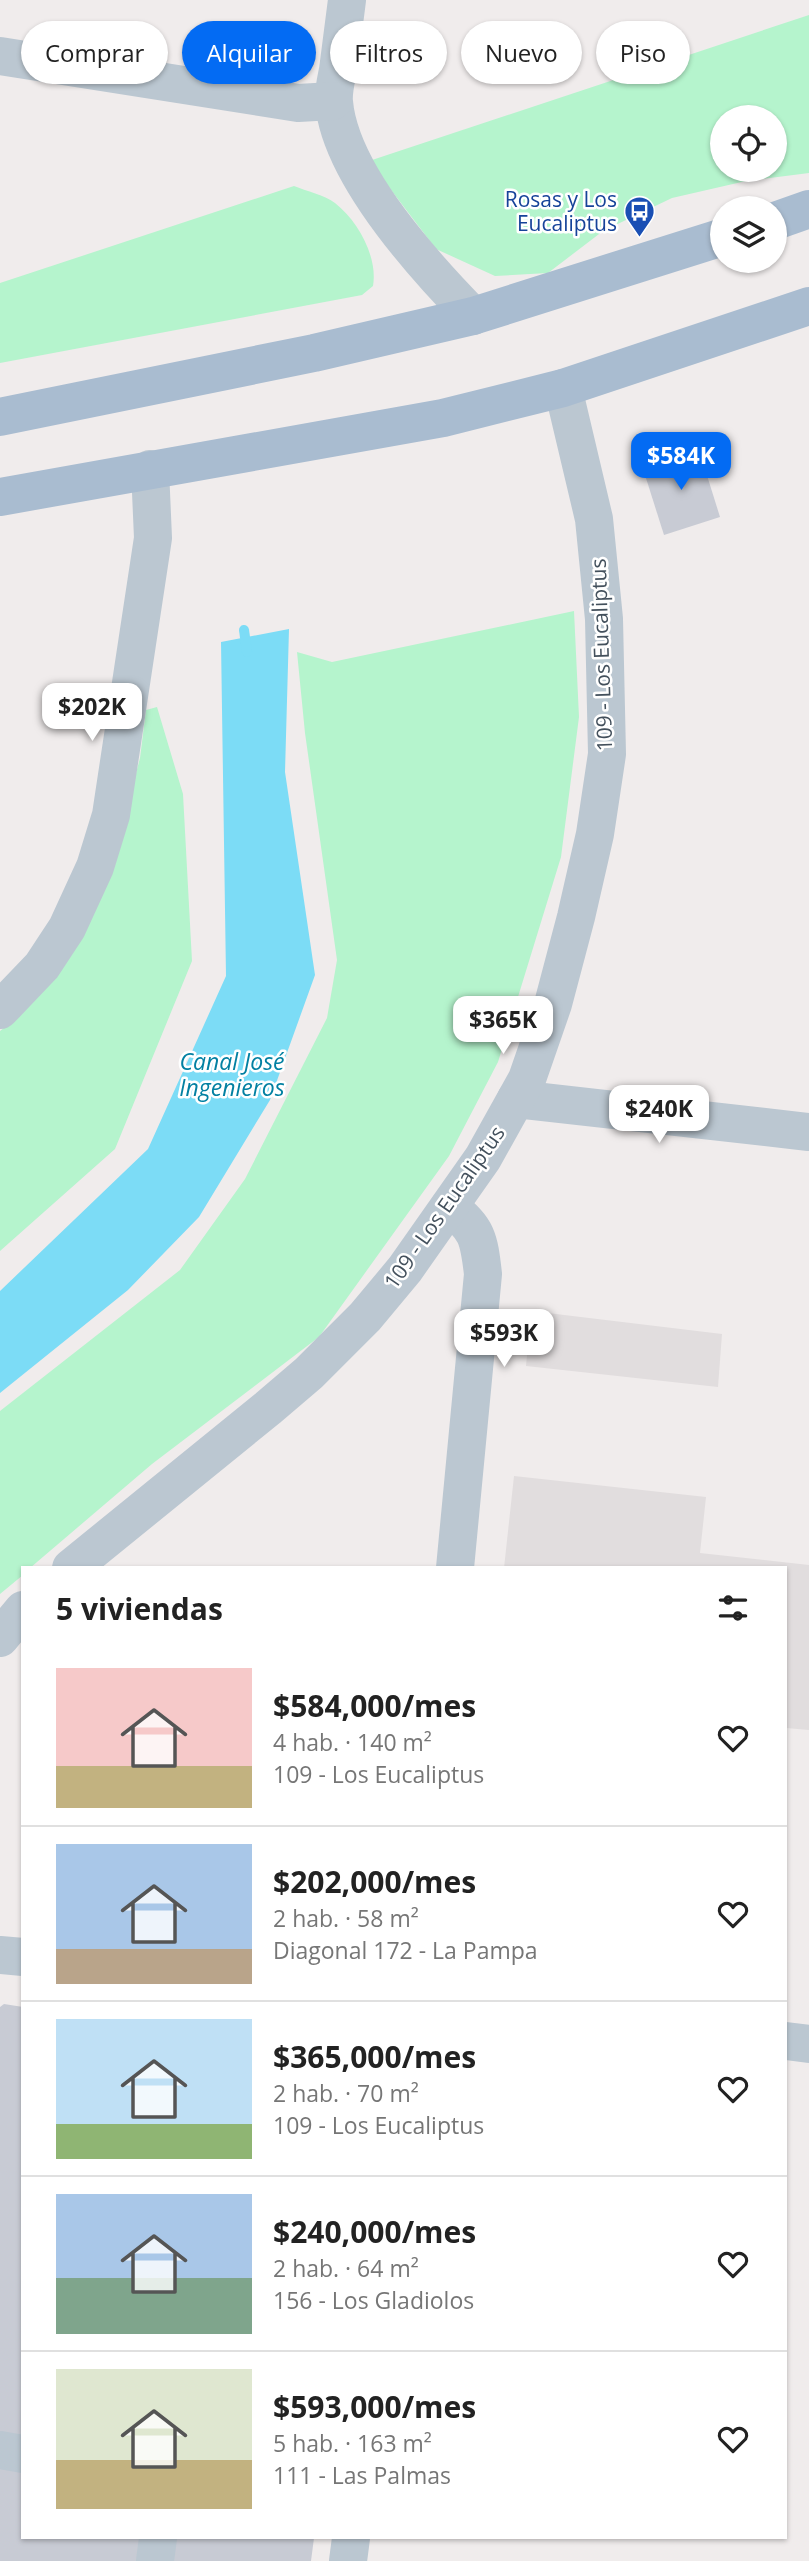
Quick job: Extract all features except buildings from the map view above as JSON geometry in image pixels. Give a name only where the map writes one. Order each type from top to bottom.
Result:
[{"type":"main road","points":[[787,217],[809,209]]},
{"type":"main road","points":[[0,417],[473,316],[710,241]]},
{"type":"main road","points":[[0,497],[443,418],[563,388],[809,306]]},
{"type":"street","points":[[347,0],[333,101],[344,139],[388,220],[428,270],[473,316]]},
{"type":"street","points":[[0,56],[298,103],[333,101]]},
{"type":"street","name":"109 - Los Eucaliptus","points":[[73,1566],[309,1373],[365,1317],[405,1269],[484,1158],[527,1079],[552,1004],[576,917],[594,834],[607,754],[604,620],[594,519],[563,388]]},
{"type":"street","points":[[0,1010],[42,966],[67,928],[95,867],[111,815],[153,538],[150,469]]},
{"type":"street","points":[[516,1099],[809,1132]]},
{"type":"street","points":[[449,1207],[464,1217],[479,1240],[483,1274],[455,1566]]},
{"type":"street","points":[[0,1638],[21,1612]]},
{"type":"street","points":[[0,1955],[21,1957]]},
{"type":"street","points":[[787,2041],[809,2044]]},
{"type":"street","points":[[0,2450],[21,2454]]},
{"type":"street","points":[[155,2561],[158,2539]]},
{"type":"street","points":[[348,2561],[351,2539]]},
{"type":"shaded area","points":[[531,1311],[722,1334],[718,1387],[526,1366]]},
{"type":"shaded area","points":[[514,1476],[706,1497],[700,1553],[809,1565],[809,1730],[787,1728],[787,1566],[504,1566]]},
{"type":"green space","points":[[809,15],[809,173],[787,176],[787,105],[710,105],[710,182],[742,182],[672,198],[603,231],[548,273],[495,276],[436,249],[369,161],[601,84],[690,84],[690,54]]},
{"type":"green space","points":[[294,186],[331,200],[351,219],[365,240],[374,275],[373,286],[362,295],[0,363],[0,283]]},
{"type":"green space","points":[[574,611],[579,717],[561,857],[498,1062],[449,1156],[319,1337],[152,1464],[32,1566],[21,1566],[21,1577],[0,1594],[0,1411],[180,1270],[245,1179],[327,1018],[337,960],[305,733],[297,652],[332,662]]},
{"type":"green space","points":[[157,707],[183,794],[192,961],[115,1149],[0,1251],[0,1031],[13,1021],[112,864],[140,758],[146,710]]},
{"type":"water","name":"Canal José Ingenieros","points":[[289,629],[285,772],[315,975],[270,1100],[199,1217],[128,1290],[0,1393],[0,1291],[148,1149],[226,976],[221,642]]},
{"type":"waterway","points":[[244,630],[247,652]]},
{"type":"place","name":"Rosas y Los Eucaliptus","points":[[640,238]]}]
